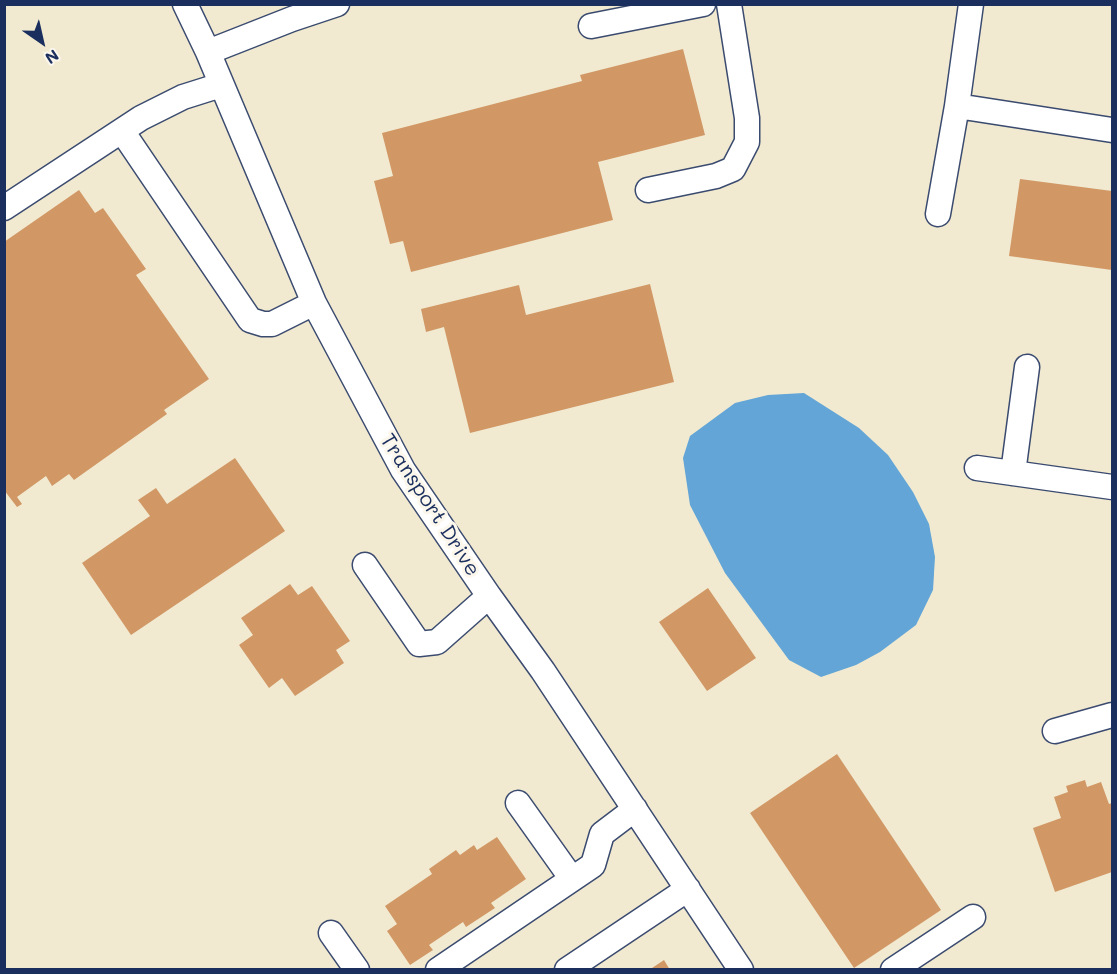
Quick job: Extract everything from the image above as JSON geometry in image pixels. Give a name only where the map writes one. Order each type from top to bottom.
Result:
[{"type":"street","name":"Transport Drive","points":[[185,4],[208,52],[314,303],[403,470],[543,671],[741,969]]},
{"type":"street","points":[[208,52],[337,4]]},
{"type":"street","points":[[591,26],[704,4]]},
{"type":"street","points":[[648,190],[716,176],[733,169],[747,142],[747,118],[729,4]]},
{"type":"street","points":[[938,214],[957,106],[971,4]]},
{"type":"street","points":[[4,208],[141,118],[183,97],[221,85]]},
{"type":"street","points":[[957,106],[1113,130]]},
{"type":"street","points":[[122,131],[250,320],[272,324],[314,303]]},
{"type":"street","points":[[1013,473],[1027,367]]},
{"type":"street","points":[[977,468],[1113,488]]},
{"type":"street","points":[[365,565],[419,644],[437,642],[489,596]]},
{"type":"street","points":[[1055,731],[1113,715]]},
{"type":"street","points":[[518,803],[572,879]]},
{"type":"street","points":[[438,969],[592,865],[602,834],[634,809]]},
{"type":"street","points":[[567,969],[688,889]]},
{"type":"street","points":[[893,969],[973,917]]},
{"type":"street","points":[[331,933],[357,969]]},
{"type":"water","points":[[804,393],[859,428],[888,455],[913,492],[929,524],[935,557],[933,590],[916,625],[880,652],[856,665],[821,677],[789,660],[725,573],[690,505],[683,458],[690,436],[735,403],[768,395]]},
{"type":"building","points":[[683,49],[705,135],[598,162],[613,220],[411,272],[403,241],[390,244],[374,181],[393,176],[382,133],[582,81],[580,75]]},
{"type":"building","points":[[1020,179],[1112,191],[1112,270],[1009,256]]},
{"type":"building","points":[[79,190],[95,213],[103,208],[146,269],[136,275],[209,379],[164,410],[167,414],[74,480],[69,474],[52,486],[46,476],[17,497],[22,504],[17,507],[4,490],[4,242]]},
{"type":"building","points":[[650,284],[674,382],[470,433],[444,327],[426,332],[421,309],[519,285],[526,315]]},
{"type":"building","points":[[235,458],[285,531],[131,635],[82,563],[150,516],[138,500],[156,488],[167,504]]},
{"type":"building","points":[[290,584],[298,595],[312,586],[350,641],[336,650],[344,663],[295,696],[282,678],[269,688],[239,645],[253,635],[241,618]]},
{"type":"building","points":[[708,588],[756,658],[707,691],[659,622]]},
{"type":"building","points":[[837,754],[941,910],[854,968],[750,813]]},
{"type":"building","points":[[1085,780],[1087,787],[1101,782],[1109,804],[1112,803],[1112,872],[1055,892],[1033,828],[1061,818],[1054,797],[1068,792],[1066,786]]},
{"type":"building","points":[[497,837],[526,879],[491,903],[495,908],[466,927],[463,922],[429,945],[433,950],[410,965],[387,931],[397,924],[385,906],[432,874],[429,869],[456,850],[460,855],[474,845],[477,850]]},
{"type":"building","points":[[664,960],[670,970],[649,970]]}]
